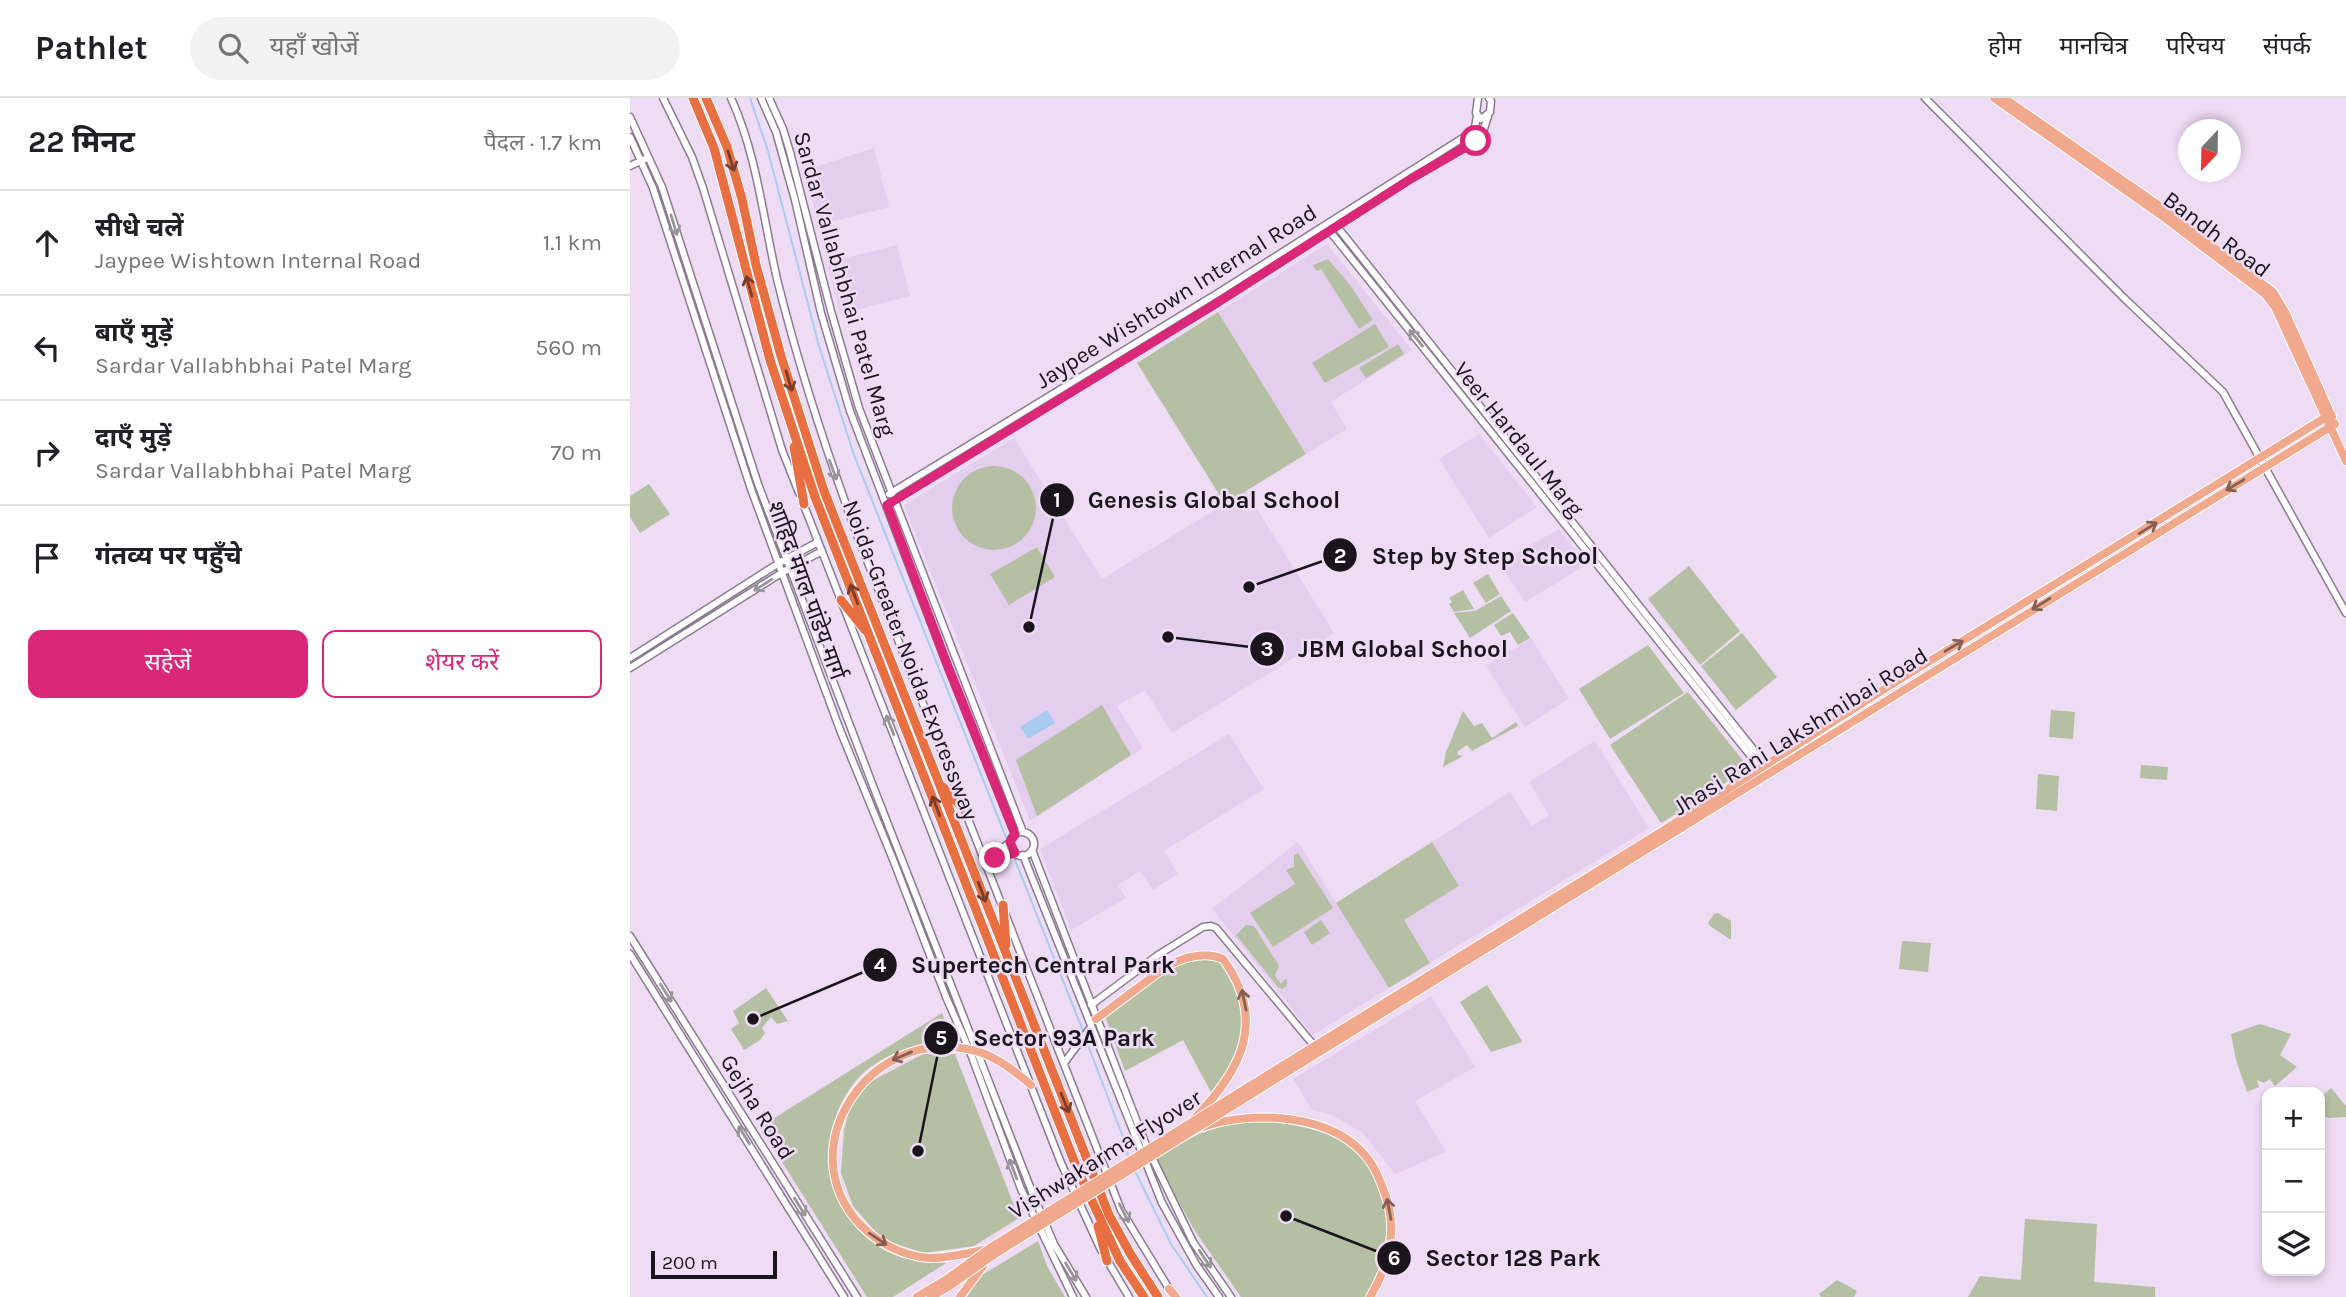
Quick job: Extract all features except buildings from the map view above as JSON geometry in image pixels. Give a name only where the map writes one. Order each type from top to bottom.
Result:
[{"type":"highway","name":"Noida-Greater Noida Expressway","points":[[693,98],[714,148],[730,201],[745,270],[794,437],[1094,1207],[1120,1261],[1144,1297]]},
{"type":"highway","name":"Noida-Greater Noida Expressway","points":[[706,98],[727,146],[781,356],[812,454],[1109,1215],[1158,1297]]},
{"type":"highway","points":[[794,437],[794,456],[804,504]]},
{"type":"highway","points":[[841,600],[869,633]]},
{"type":"highway","points":[[939,783],[965,811]]},
{"type":"highway","points":[[1003,905],[1007,957]]},
{"type":"highway","points":[[1094,1207],[1107,1261]]},
{"type":"main road","name":"Bandh Road","points":[[1994,98],[2165,218],[2265,294],[2275,307],[2329,416]]},
{"type":"main road","name":"Bandh Road","points":[[2004,98],[2154,202],[2273,292],[2285,312],[2346,461]]},
{"type":"main road","name":"Jhasi Rani Lakshmibai Road","points":[[1286,1073],[1317,1049],[1665,838],[1765,769],[2329,416]]},
{"type":"main road","name":"Jhasi Rani Lakshmibai Road","points":[[1765,769],[2333,425]]},
{"type":"main road","name":"Bandh Road","points":[[2333,425],[2346,448]]},
{"type":"main road","points":[[1092,1026],[1173,963],[1214,955],[1223,959],[1241,989],[1246,1011],[1246,1030],[1226,1082],[1186,1127]]},
{"type":"main road","points":[[993,1251],[927,1258],[902,1252],[876,1240],[850,1211],[835,1174],[835,1136],[840,1117],[858,1087],[874,1072],[897,1057],[918,1050],[934,1047],[974,1050],[1009,1067],[1031,1085]]},
{"type":"main road","name":"Vishwakarma Flyover","points":[[931,1297],[993,1251],[1186,1127],[1317,1049]]},
{"type":"main road","name":"Vishwakarma Flyover","points":[[993,1251],[1197,1129],[1248,1092],[1286,1073]]},
{"type":"main road","points":[[1197,1129],[1238,1117],[1259,1116],[1301,1121],[1331,1132],[1368,1158],[1389,1205],[1391,1226],[1390,1247],[1385,1265],[1380,1281],[1370,1297]]},
{"type":"main road","points":[[960,1297],[993,1251]]},
{"type":"main road","name":"Vishwakarma Flyover","points":[[917,1297],[949,1282]]},
{"type":"street","points":[[663,98],[692,158],[703,188],[782,450],[1061,1163],[1107,1261],[1126,1294]]},
{"type":"street","points":[[731,98],[747,141],[777,278],[821,435],[859,540],[1121,1210],[1173,1294]]},
{"type":"street","name":"Sardar Vallabhbhai Patel Marg","points":[[761,98],[776,132],[821,313],[850,411],[1015,834]]},
{"type":"street","name":"Sardar Vallabhbhai Patel Marg","points":[[769,98],[790,152],[845,361],[867,430],[1023,832],[1032,837],[1032,850],[1066,931],[1091,1005],[1092,1026],[1162,1203],[1197,1266],[1219,1297]]},
{"type":"street","points":[[1478,98],[1475,107],[1477,116],[1481,119],[1488,116]]},
{"type":"street","name":"Jaypee Wishtown Internal Road","points":[[887,505],[893,497],[1212,306],[1326,227],[1476,141],[1483,132],[1491,107],[1489,98]]},
{"type":"street","points":[[1925,98],[2125,299],[2222,392],[2346,613]]},
{"type":"street","name":"Jaypee Wishtown Internal Road","points":[[1334,223],[1469,134],[1475,127],[1477,116]]},
{"type":"street","points":[[630,117],[662,187],[758,484],[974,1050],[1073,1297]]},
{"type":"street","name":"शाहिद मंगल पांडेय मार्ग","points":[[630,137],[633,153],[641,161],[653,188],[719,394],[840,729],[946,997],[974,1050]]},
{"type":"street","points":[[633,153],[645,147]]},
{"type":"street","points":[[630,166],[649,157]]},
{"type":"street","name":"Veer Hardaul Marg","points":[[1334,223],[1765,769]]},
{"type":"street","name":"Veer Hardaul Marg","points":[[1326,227],[1765,769]]},
{"type":"street","name":"Jaypee Wishtown Internal Road","points":[[884,496],[893,497]]},
{"type":"street","points":[[630,658],[779,563],[818,542]]},
{"type":"street","points":[[630,668],[783,572],[822,551]]},
{"type":"street","points":[[983,853],[994,853],[1010,842],[1015,834],[1023,832]]},
{"type":"street","name":"Sardar Vallabhbhai Patel Marg","points":[[1010,842],[1019,854],[1092,1026],[1164,1185],[1193,1242],[1231,1297]]},
{"type":"street","points":[[987,865],[995,858],[1032,850]]},
{"type":"street","points":[[1091,1005],[1158,956],[1203,927],[1211,926],[1317,1049]]},
{"type":"street","name":"Gejha Road","points":[[630,936],[857,1297]]},
{"type":"street","name":"Gejha Road","points":[[630,954],[844,1297]]},
{"type":"street","points":[[1064,1063],[1092,1026]]},
{"type":"street","points":[[1051,1246],[1086,1297]]},
{"type":"shaded area","points":[[874,148],[889,207],[818,225],[806,170]]},
{"type":"shaded area","points":[[1327,244],[1412,350],[1331,402],[1347,429],[1306,454],[1218,312]]},
{"type":"shaded area","points":[[897,245],[910,296],[840,314],[827,263]]},
{"type":"shaded area","points":[[1479,434],[1537,507],[1489,538],[1439,459]]},
{"type":"shaded area","points":[[1014,438],[1102,579],[1246,491],[1334,633],[1172,733],[1145,690],[1117,706],[1143,748],[1030,821],[904,505]]},
{"type":"shaded area","points":[[1559,529],[1586,565],[1525,602],[1499,563]]},
{"type":"shaded area","points":[[1531,638],[1569,699],[1525,727],[1486,666]]},
{"type":"shaded area","points":[[1229,734],[1264,789],[1164,851],[1178,874],[1153,890],[1140,871],[1118,885],[1126,898],[1071,930],[1040,849]]},
{"type":"shaded area","points":[[1595,741],[1649,828],[1430,963],[1403,920],[1459,886],[1432,842],[1510,792],[1532,826],[1549,815],[1529,782]]},
{"type":"shaded area","points":[[1298,842],[1389,988],[1313,1035],[1212,909]]},
{"type":"shaded area","points":[[1431,996],[1475,1067],[1415,1101],[1446,1152],[1395,1174],[1363,1133],[1332,1115],[1312,1110],[1293,1079]]},
{"type":"green space","points":[[1328,259],[1350,285],[1373,320],[1359,329],[1321,269],[1316,271],[1313,265]]},
{"type":"green space","points":[[1218,312],[1306,454],[1225,504],[1137,363]]},
{"type":"green space","points":[[1375,324],[1389,347],[1325,383],[1312,363]]},
{"type":"green space","points":[[1398,344],[1404,354],[1366,378],[1359,368]]},
{"type":"green space","points":[[994,466],[1017,473],[1029,485],[1036,508],[1029,531],[1017,543],[994,550],[971,543],[959,531],[952,508],[959,485],[971,473]]},
{"type":"green space","points":[[649,484],[670,514],[640,533],[630,517],[630,496]]},
{"type":"green space","points":[[1037,547],[1055,577],[1009,605],[990,574]]},
{"type":"green space","points":[[1689,566],[1740,631],[1700,665],[1648,599]]},
{"type":"green space","points":[[1488,574],[1500,594],[1486,603],[1473,583]]},
{"type":"green space","points":[[1463,590],[1474,609],[1454,612],[1449,598]]},
{"type":"green space","points":[[1501,596],[1511,611],[1470,638],[1454,613],[1475,611]]},
{"type":"green space","points":[[1513,613],[1530,638],[1518,645],[1510,632],[1501,636],[1494,625]]},
{"type":"green space","points":[[1742,633],[1777,677],[1736,710],[1701,666]]},
{"type":"green space","points":[[1648,645],[1684,693],[1610,739],[1579,689]]},
{"type":"green space","points":[[1688,692],[1749,768],[1661,823],[1610,745]]},
{"type":"green space","points":[[1102,705],[1131,755],[1037,816],[1016,760]]},
{"type":"green space","points":[[2051,710],[2075,712],[2073,739],[2049,737]]},
{"type":"green space","points":[[1463,711],[1474,726],[1482,723],[1492,738],[1516,722],[1518,726],[1472,751],[1467,745],[1457,752],[1463,756],[1443,767],[1446,752]]},
{"type":"green space","points":[[2141,765],[2168,767],[2167,780],[2140,778]]},
{"type":"green space","points":[[2038,774],[2059,776],[2057,811],[2036,809]]},
{"type":"green space","points":[[1432,842],[1459,886],[1404,920],[1430,963],[1389,988],[1336,903]]},
{"type":"green space","points":[[1298,853],[1333,908],[1273,947],[1250,913],[1295,884],[1286,870],[1294,867],[1294,855]]},
{"type":"green space","points":[[1718,913],[1731,921],[1731,940],[1708,923],[1714,914]]},
{"type":"green space","points":[[1321,920],[1330,933],[1312,945],[1304,932]]},
{"type":"green space","points":[[1246,925],[1254,926],[1279,966],[1275,976],[1281,984],[1287,980],[1287,986],[1282,989],[1278,987],[1236,935]]},
{"type":"green space","points":[[1902,941],[1931,943],[1928,972],[1899,969]]},
{"type":"green space","points":[[1206,958],[1219,962],[1229,972],[1243,1013],[1239,1046],[1231,1067],[1219,1086],[1212,1094],[1183,1040],[1125,1071],[1105,1016],[1181,962]]},
{"type":"green space","points":[[1487,985],[1522,1041],[1491,1052],[1460,1002]]},
{"type":"green space","points":[[766,988],[788,1021],[777,1024],[771,1017],[762,1028],[765,1033],[760,1040],[744,1050],[731,1029],[739,1023],[733,1011]]},
{"type":"green space","points":[[942,1013],[953,1042],[913,1046],[872,1066],[859,1077],[844,1099],[834,1122],[830,1147],[831,1172],[837,1196],[849,1218],[866,1237],[888,1252],[909,1259],[946,1263],[893,1297],[867,1297],[760,1127]]},
{"type":"green space","points":[[2260,1024],[2291,1034],[2280,1055],[2297,1067],[2275,1086],[2270,1079],[2264,1083],[2257,1080],[2259,1087],[2247,1092],[2231,1034]]},
{"type":"green space","points":[[923,1054],[955,1054],[1019,1218],[974,1246],[924,1253],[883,1240],[853,1206],[841,1173],[844,1130],[851,1103],[872,1081]]},
{"type":"green space","points":[[2331,1088],[2346,1106],[2346,1117],[2325,1116],[2325,1093]]},
{"type":"green space","points":[[1259,1120],[1302,1127],[1333,1137],[1361,1156],[1374,1174],[1382,1193],[1386,1235],[1375,1278],[1365,1297],[1241,1297],[1195,1231],[1155,1160],[1204,1132]]},
{"type":"green space","points":[[2025,1219],[2097,1224],[2094,1282],[2155,1287],[2155,1297],[1968,1297],[1980,1276],[2021,1280]]},
{"type":"green space","points":[[1038,1241],[1047,1266],[1065,1297],[967,1297],[977,1278]]},
{"type":"green space","points":[[1837,1280],[1857,1291],[1854,1297],[1821,1297],[1819,1294]]},
{"type":"water","points":[[1047,710],[1055,723],[1028,739],[1020,727]]},
{"type":"waterway","points":[[750,98],[768,151],[819,346],[854,455],[1083,1031]]},
{"type":"waterway","points":[[1086,1040],[1128,1156]]},
{"type":"waterway","points":[[1135,1171],[1171,1244],[1207,1297]]},
{"type":"place","name":"Step by Step School","points":[[1249,587]]},
{"type":"place","name":"Genesis Global School","points":[[1029,627]]},
{"type":"place","name":"JBM Global School","points":[[1168,637]]},
{"type":"place","name":"Supertech Central Park","points":[[753,1019]]},
{"type":"place","name":"Sector 93A Park","points":[[918,1151]]},
{"type":"place","name":"Sector 128 Park","points":[[1286,1216]]},
{"type":"route","points":[[995,858],[1015,853],[1010,842],[1015,834],[887,505],[1212,306],[1412,178],[1476,141]]}]
